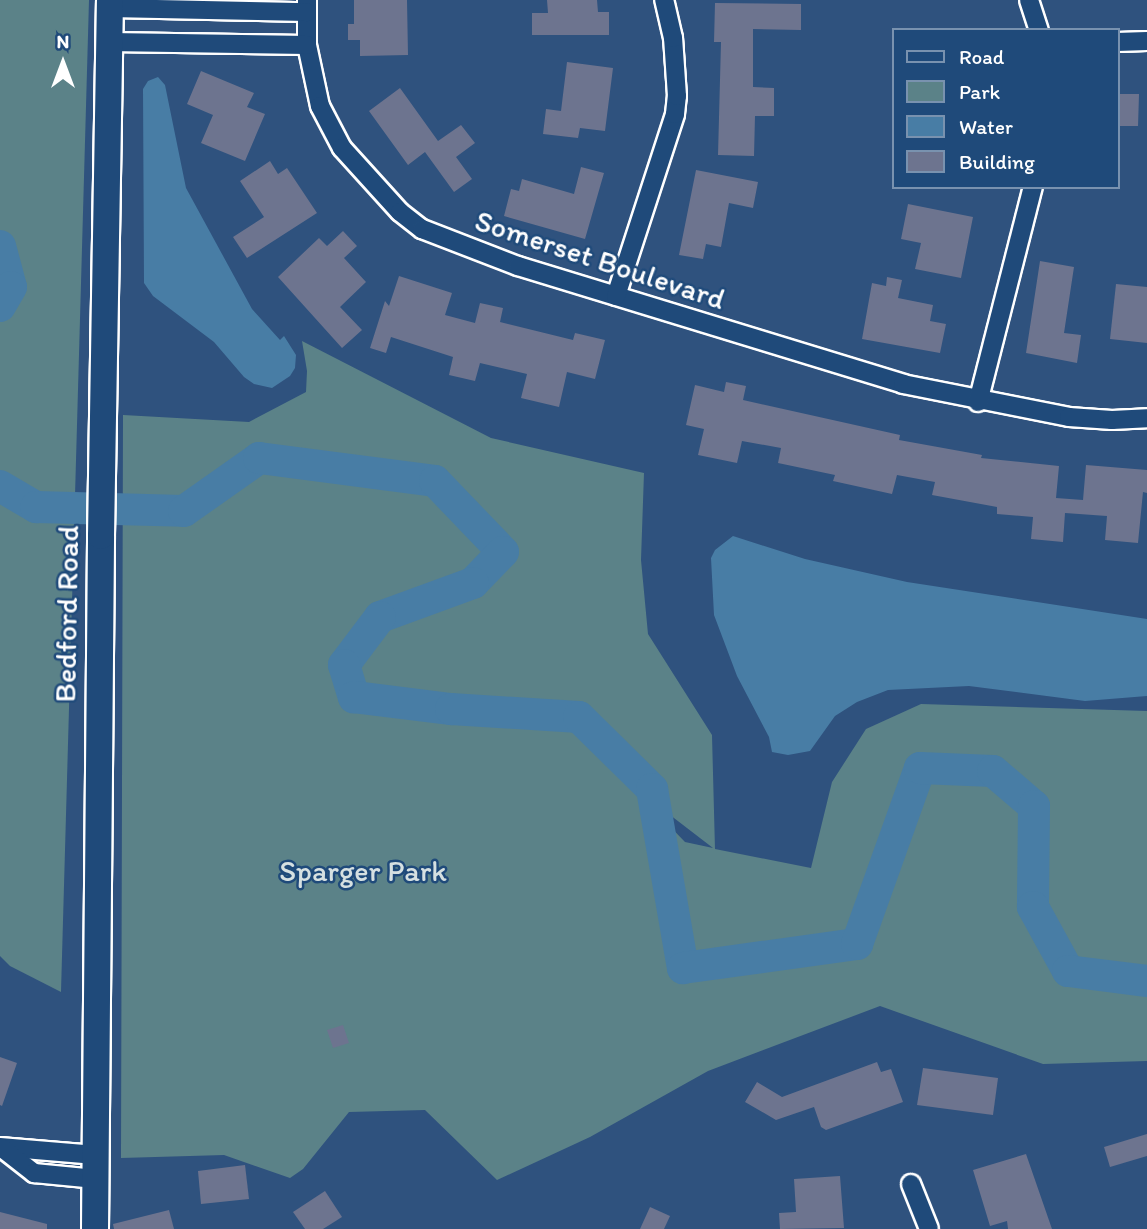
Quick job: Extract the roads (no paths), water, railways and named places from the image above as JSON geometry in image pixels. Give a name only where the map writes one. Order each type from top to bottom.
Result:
[{"type":"street","points":[[616,296],[675,114],[677,96],[673,38],[664,0]]},
{"type":"street","points":[[1029,0],[1039,28]]},
{"type":"street","name":"Somerset Boulevard","points":[[110,4],[307,6],[307,45],[320,106],[342,148],[400,212],[422,229],[444,239],[616,296],[903,384],[978,402],[1069,417],[1112,420],[1147,418]]},
{"type":"street","name":"Bedford Road","points":[[95,1229],[101,536],[110,4]]},
{"type":"street","points":[[1119,42],[1147,41]]},
{"type":"street","points":[[109,42],[307,45]]},
{"type":"street","points":[[978,402],[1032,189]]},
{"type":"street","points":[[1,1147],[96,1167]]},
{"type":"street","points":[[911,1184],[929,1229]]},
{"type":"water","points":[[158,77],[165,85],[186,188],[252,309],[280,340],[284,336],[296,355],[295,368],[290,376],[272,388],[254,384],[244,377],[214,342],[153,296],[144,283],[143,89],[148,81]]},
{"type":"water","points":[[733,536],[805,559],[907,582],[1147,619],[1147,696],[1085,701],[969,686],[888,690],[857,702],[835,716],[810,751],[788,755],[772,752],[769,737],[737,676],[714,615],[711,558],[715,550]]},
{"type":"waterway","points":[[0,246],[11,287],[0,306]]},
{"type":"waterway","points":[[0,486],[36,507],[184,511],[259,458],[435,481],[503,552],[473,583],[380,617],[344,665],[354,697],[451,709],[579,717],[652,789],[683,968],[857,944],[920,768],[993,771],[1034,806],[1033,907],[1068,971],[1147,981]]},
{"type":"park label","name":"Sparger Park","points":[[363,871]]}]
